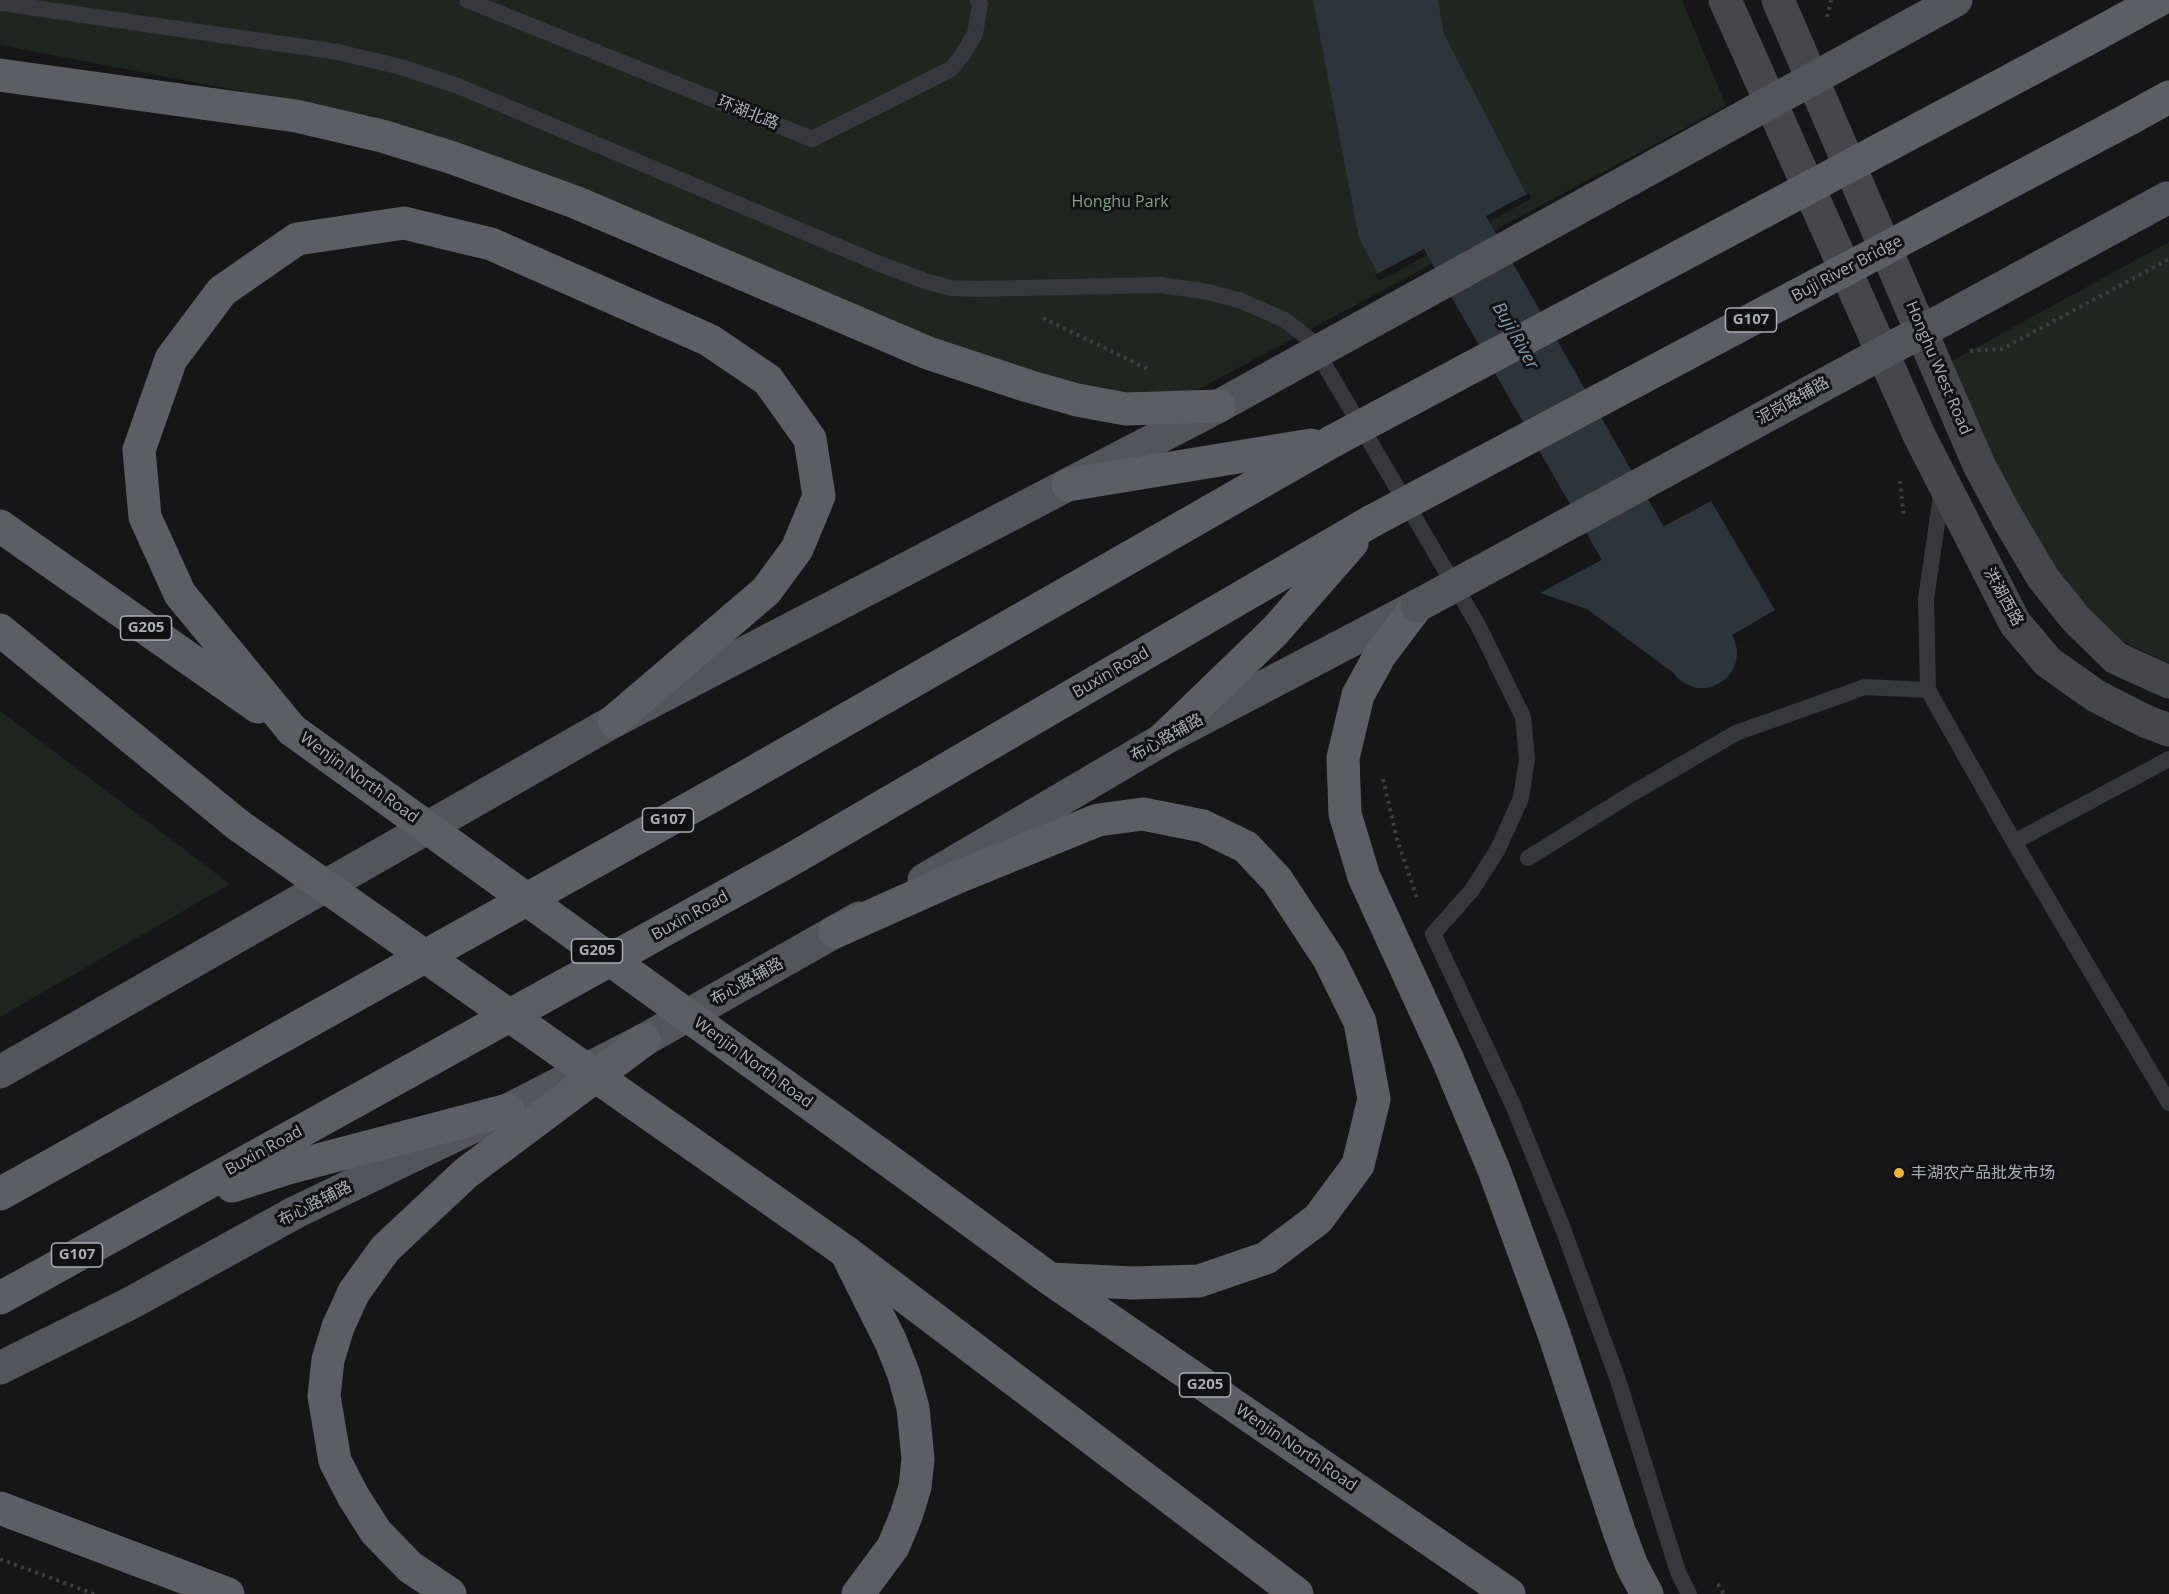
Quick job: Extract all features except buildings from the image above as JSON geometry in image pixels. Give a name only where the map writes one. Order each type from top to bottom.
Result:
[{"type":"highway","name":"G107","points":[[0,1194],[726,788],[1333,441],[2159,0]]},
{"type":"highway","points":[[0,75],[296,116],[382,136],[450,157],[575,202],[928,353],[1028,386],[1077,400],[1126,409],[1219,406]]},
{"type":"highway","name":"Buji River Bridge","points":[[1372,521],[2169,97]]},
{"type":"highway","points":[[292,730],[180,594],[145,517],[139,450],[171,359],[222,291],[297,239],[404,224],[491,244],[709,340],[768,380],[810,439],[819,496],[797,549],[766,591],[614,721]]},
{"type":"highway","points":[[1068,485],[1333,441]]},
{"type":"highway","points":[[1162,740],[1275,631],[1372,521]]},
{"type":"highway","name":"Buxin Road","points":[[0,1298],[794,858],[1372,521]]},
{"type":"highway","name":"Wenjin North Road","points":[[0,526],[292,730],[1050,1279],[1509,1594]]},
{"type":"highway","points":[[1417,606],[1380,654],[1358,695],[1343,758],[1346,814],[1364,878],[1448,1060],[1494,1170],[1554,1334],[1639,1580]]},
{"type":"highway","points":[[0,630],[238,825],[846,1252],[1297,1594]]},
{"type":"highway","points":[[835,932],[958,877],[1098,820],[1143,814],[1203,826],[1246,847],[1277,880],[1329,959],[1360,1022],[1374,1099],[1358,1164],[1318,1219],[1266,1258],[1199,1281],[1133,1283],[1050,1279]]},
{"type":"highway","points":[[450,1594],[410,1567],[376,1532],[353,1496],[336,1461],[324,1396],[328,1360],[338,1327],[354,1292],[385,1249],[458,1180],[644,1040]]},
{"type":"highway","points":[[154,1212],[288,1168],[508,1110]]},
{"type":"highway","points":[[846,1252],[891,1342],[904,1376],[913,1408],[918,1459],[915,1487],[893,1547],[858,1594]]},
{"type":"highway","points":[[0,1508],[228,1594]]},
{"type":"main road","points":[[1725,0],[1943,485]]},
{"type":"main road","name":"Honghu West Road","points":[[1778,0],[1980,465],[2008,519],[2043,578],[2076,619],[2116,658],[2169,682]]},
{"type":"main road","points":[[0,1072],[614,721],[1219,406],[1956,0]]},
{"type":"main road","name":"泥岗路辅路","points":[[1417,606],[2168,198]]},
{"type":"main road","name":"洪湖西路","points":[[1943,485],[2015,623],[2048,662],[2096,696],[2145,721],[2169,730]]},
{"type":"main road","name":"布心路辅路","points":[[0,1368],[129,1304],[296,1212],[508,1110],[644,1040],[835,932],[1162,740],[1417,606]]},
{"type":"lane","name":"环湖北路","points":[[467,0],[812,140],[951,69],[975,33],[980,4],[978,0]]},
{"type":"lane","points":[[0,3],[338,52],[401,67],[458,86],[880,264],[943,286],[982,289],[1160,285],[1203,291],[1239,300],[1285,320],[1310,340],[1479,627],[1523,717],[1527,759],[1521,798],[1498,849],[1472,890],[1433,934],[1513,1105],[1562,1226],[1619,1383],[1678,1572],[1689,1594]]},
{"type":"lane","points":[[1943,485],[1926,599],[1928,690],[2014,842],[2169,1103]]},
{"type":"lane","points":[[1528,858],[1631,794],[1736,733],[1865,687],[1928,690]]},
{"type":"lane","points":[[2014,842],[2169,759]]},
{"type":"path","points":[[1826,21],[1833,1]]},
{"type":"path","points":[[2002,349],[2169,259]]},
{"type":"path","points":[[1041,317],[1155,372]]},
{"type":"path","points":[[1383,775],[1397,839],[1418,900],[1433,934]]},
{"type":"path","points":[[0,1559],[94,1594]]},
{"type":"green space","name":"Honghu Park","points":[[0,0],[1682,0],[1726,106],[1169,405],[1059,401],[370,116],[0,45]]},
{"type":"green space","points":[[2169,242],[2169,663],[2117,639],[2077,600],[2044,560],[1948,363]]},
{"type":"green space","points":[[0,711],[230,884],[0,1017]]},
{"type":"shaded area","points":[[1313,0],[1438,0],[1444,34],[1528,197],[1380,278],[1359,238]]},
{"type":"shaded area","points":[[1711,501],[1775,610],[1671,671],[1587,609],[1540,593]]},
{"type":"pier","points":[[1529,193],[1531,197],[1529,200],[1381,280],[1377,279],[1375,275]]},
{"type":"waterway","name":"Buji River","points":[[1370,0],[1434,196],[1632,542],[1702,653]]},
{"type":"place","name":"丰湖农产品批发市场","points":[[1899,1173]]}]
